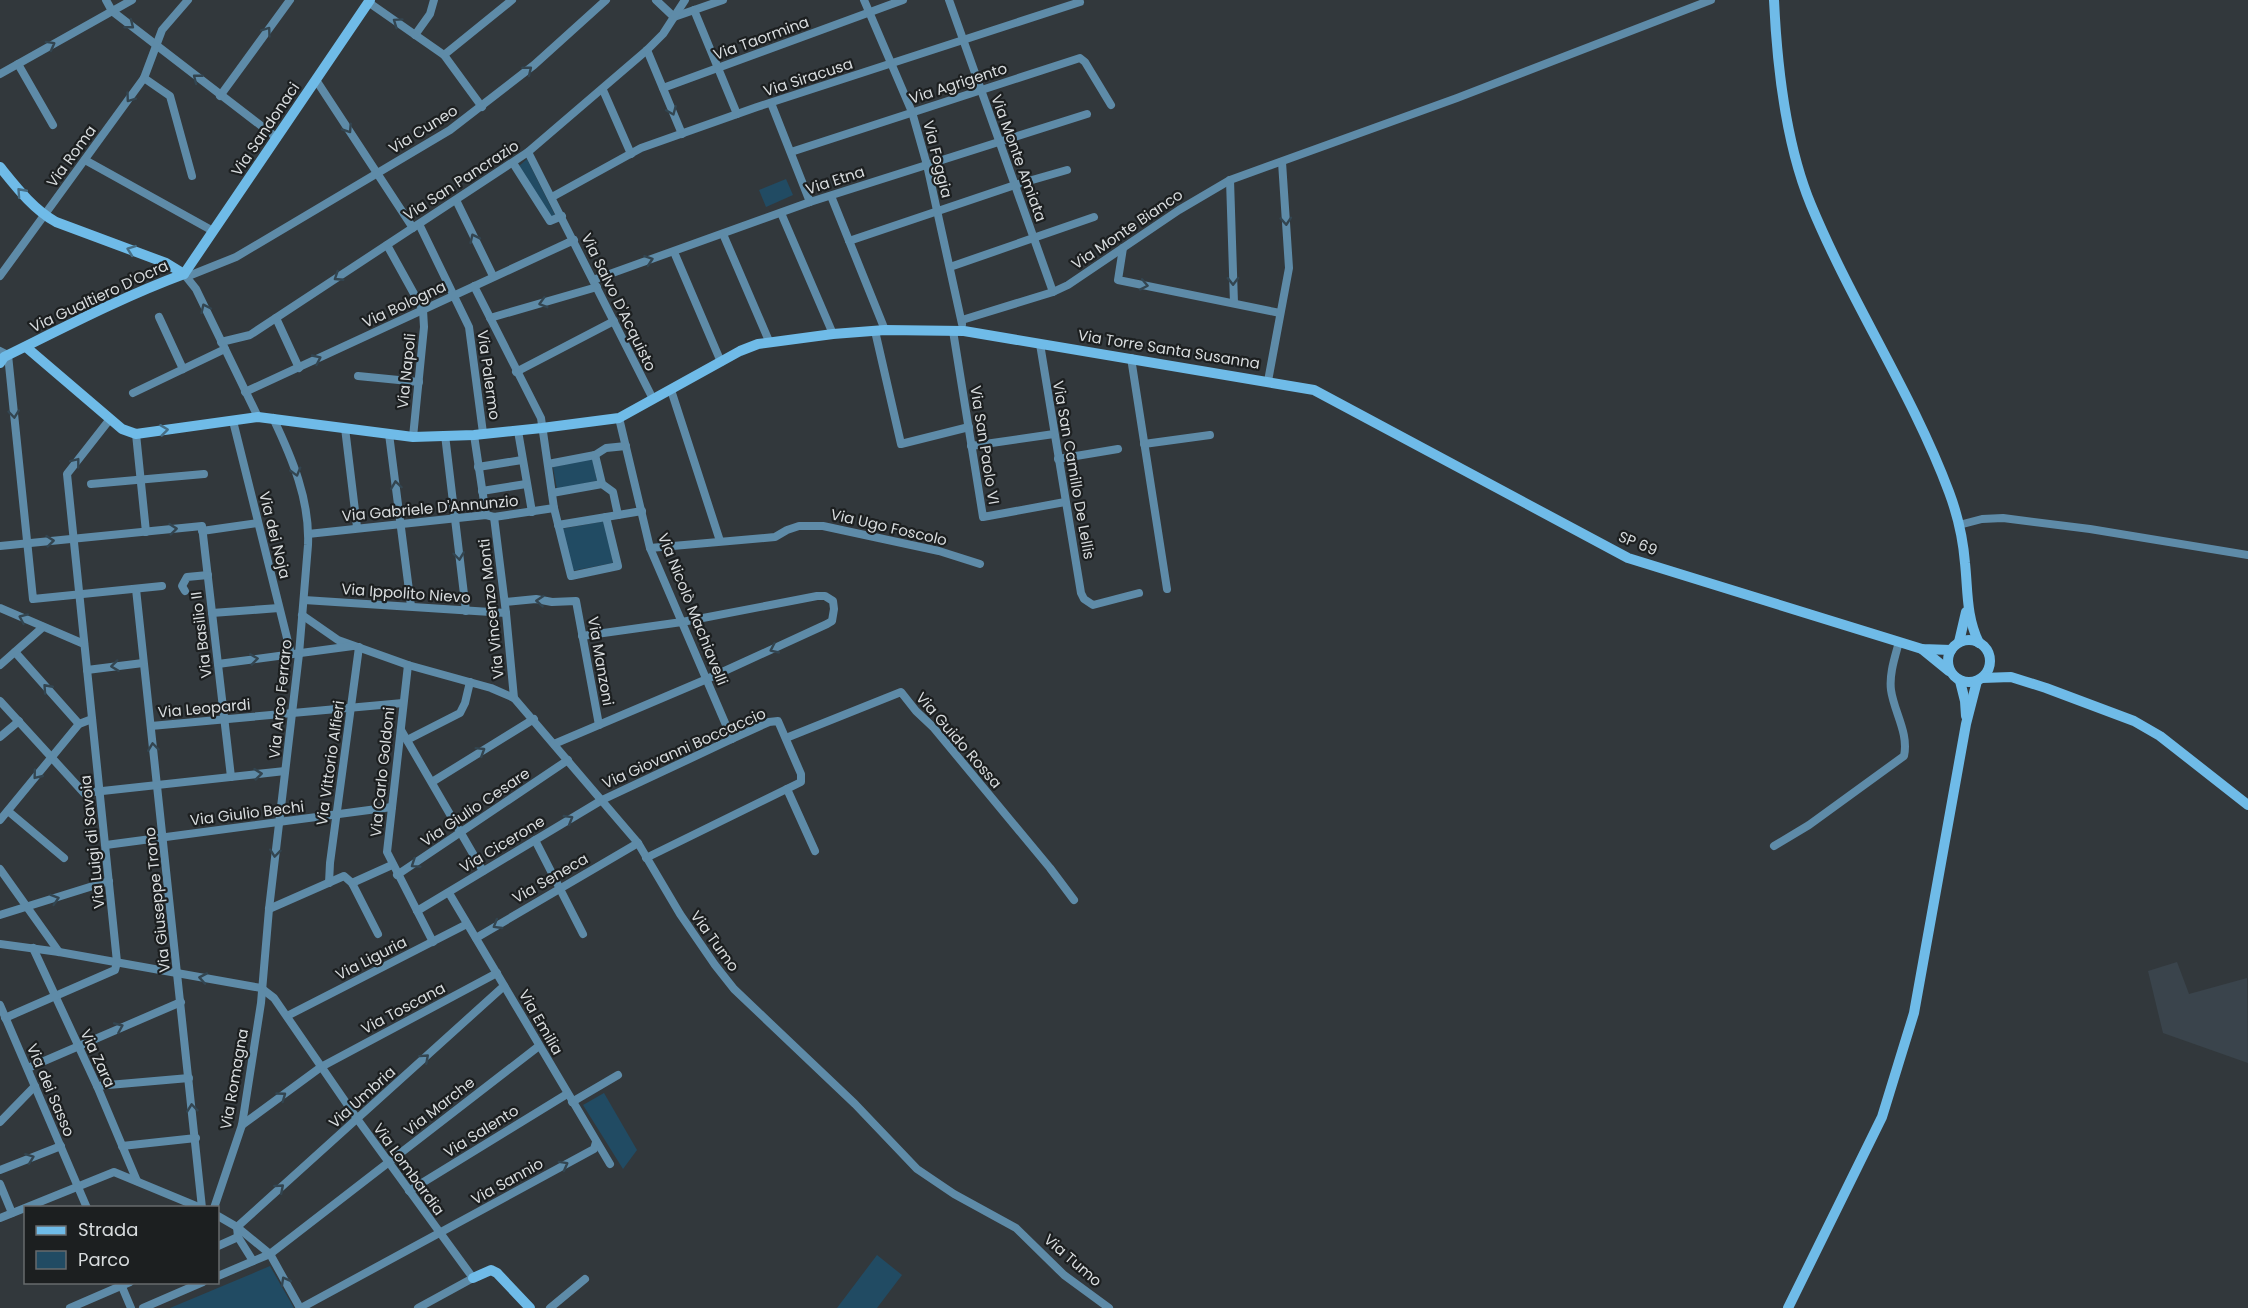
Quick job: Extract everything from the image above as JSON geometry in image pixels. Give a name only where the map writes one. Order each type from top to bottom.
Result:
[{"type":"main road","points":[[1774,0],[1778,58],[1790,133],[1811,205],[1929,442],[1958,517],[1966,564],[1967,603],[1972,629],[1990,659],[2011,677]]},
{"type":"main road","name":"Via Sandonaci","points":[[184,274],[369,1]]},
{"type":"main road","points":[[0,167],[22,195],[45,216],[166,263],[184,274]]},
{"type":"main road","name":"Via Gualtiero D'Ocra","points":[[3,357],[129,296],[184,274]]},
{"type":"main road","name":"Via Torre Santa Susanna","points":[[136,434],[258,417],[413,437],[542,428],[619,418],[740,351],[769,341],[880,330],[955,328],[1314,390],[1364,416]]},
{"type":"main road","points":[[26,347],[122,429],[136,434]]},
{"type":"main road","name":"SP 69","points":[[1364,416],[1628,558],[1922,649]]},
{"type":"main road","points":[[1950,671],[1948,656],[1955,646],[1967,603]]},
{"type":"main road","points":[[1922,649],[1955,646],[1969,640],[1979,643]]},
{"type":"main road","points":[[1922,649],[1960,681],[1965,701],[1966,724]]},
{"type":"main road","points":[[1788,1308],[1882,1117],[1911,1024],[1966,724],[1980,679],[1988,670],[1990,659]]},
{"type":"main road","points":[[1960,681],[1972,682],[1980,679],[2011,677],[2134,721],[2160,736],[2248,805]]},
{"type":"main road","points":[[473,1278],[491,1270],[497,1273],[530,1308]]},
{"type":"street","points":[[106,0],[112,11],[277,138]]},
{"type":"street","points":[[0,74],[132,0]]},
{"type":"street","name":"Via Roma","points":[[0,276],[144,78],[162,30],[188,0]]},
{"type":"street","points":[[220,96],[290,0]]},
{"type":"street","points":[[415,35],[430,14],[434,0]]},
{"type":"street","points":[[444,55],[512,0]]},
{"type":"street","name":"Via Cuneo","points":[[184,274],[191,275],[236,257],[450,130],[534,65],[606,0]]},
{"type":"street","points":[[656,0],[674,17],[723,0]]},
{"type":"street","name":"Via San Pancrazio","points":[[133,393],[183,369],[223,345],[250,335],[528,152],[647,51],[663,34],[686,0]]},
{"type":"street","name":"Via Foggia","points":[[864,0],[912,112],[927,165],[950,267],[955,328]]},
{"type":"street","name":"Via Taormina","points":[[663,88],[903,0]]},
{"type":"street","name":"Via Monte Amiata","points":[[949,0],[1053,292]]},
{"type":"street","name":"Via Monte Bianco","points":[[955,328],[1068,285],[1179,210],[1230,180],[1457,98],[1711,0]]},
{"type":"street","points":[[369,1],[444,55],[482,107]]},
{"type":"street","name":"Via Siracusa","points":[[552,197],[641,148],[737,114],[1080,2]]},
{"type":"street","points":[[694,10],[737,114]]},
{"type":"street","points":[[647,51],[682,134]]},
{"type":"street","name":"Via Agrigento","points":[[791,152],[1080,58],[1085,62],[1111,105]]},
{"type":"street","points":[[18,64],[53,125]]},
{"type":"street","points":[[144,78],[170,96],[192,176]]},
{"type":"street","name":"Via Palermo","points":[[316,80],[377,173],[416,226],[454,295],[471,335],[478,467]]},
{"type":"street","points":[[603,90],[631,154]]},
{"type":"street","points":[[771,103],[810,202]]},
{"type":"street","name":"Via Etna","points":[[490,318],[595,283],[810,202],[1087,114]]},
{"type":"street","name":"Via Salvo D'Acquisto","points":[[528,152],[652,399]]},
{"type":"street","points":[[85,160],[213,231]]},
{"type":"street","points":[[513,162],[550,221],[562,216]]},
{"type":"street","points":[[1268,381],[1289,268],[1282,162]]},
{"type":"street","points":[[849,241],[1015,185],[1067,170]]},
{"type":"street","points":[[1230,180],[1234,303]]},
{"type":"street","points":[[831,195],[880,330],[901,444],[969,427]]},
{"type":"street","points":[[456,200],[493,276]]},
{"type":"street","points":[[781,213],[833,334]]},
{"type":"street","points":[[950,267],[1094,218]]},
{"type":"street","points":[[723,234],[769,341]]},
{"type":"street","name":"Via Bologna","points":[[245,392],[574,240]]},
{"type":"street","name":"Via Napoli","points":[[387,245],[423,310],[424,327],[413,437]]},
{"type":"street","points":[[1123,248],[1118,280],[1280,313]]},
{"type":"street","points":[[674,252],[721,362]]},
{"type":"street","points":[[184,274],[196,289],[258,417]]},
{"type":"street","points":[[474,286],[541,418],[554,507],[571,576],[618,566],[606,517]]},
{"type":"street","points":[[159,317],[183,369]]},
{"type":"street","points":[[276,318],[299,368]]},
{"type":"street","points":[[516,372],[614,321]]},
{"type":"street","name":"Via San Paolo VI","points":[[955,328],[983,517],[1065,502]]},
{"type":"street","name":"Via San Camillo De Lellis","points":[[1040,344],[1081,593],[1084,599],[1093,605],[1139,593]]},
{"type":"street","points":[[3,357],[33,599],[162,586]]},
{"type":"street","points":[[1131,358],[1167,589]]},
{"type":"street","points":[[358,376],[419,382]]},
{"type":"street","points":[[671,390],[720,541]]},
{"type":"street","name":"Via Arco Ferraro","points":[[261,988],[292,714],[295,654],[304,600],[308,534],[295,466],[273,418]]},
{"type":"street","name":"Via Nicolò Machiavelli","points":[[619,418],[650,548],[732,738]]},
{"type":"street","name":"Via Luigi di Savoia","points":[[110,419],[67,474],[117,962]]},
{"type":"street","name":"Via dei Noja","points":[[233,421],[279,608],[295,654]]},
{"type":"street","points":[[345,428],[357,528]]},
{"type":"street","points":[[518,431],[532,512]]},
{"type":"street","points":[[136,434],[146,532]]},
{"type":"street","points":[[389,434],[411,606]]},
{"type":"street","points":[[971,447],[1054,434]]},
{"type":"street","points":[[445,435],[466,611]]},
{"type":"street","points":[[1144,444],[1210,435]]},
{"type":"street","points":[[548,464],[595,455],[606,448],[626,446]]},
{"type":"street","points":[[1058,459],[1118,449]]},
{"type":"street","points":[[595,455],[602,484],[613,492],[618,515]]},
{"type":"street","points":[[478,467],[522,460]]},
{"type":"street","name":"Via Vincenzo Monti","points":[[478,467],[482,491],[490,516],[505,602],[514,698]]},
{"type":"street","points":[[91,484],[204,474]]},
{"type":"street","points":[[482,491],[526,484]]},
{"type":"street","points":[[552,493],[602,484]]},
{"type":"street","name":"Via Gabriele D'Annunzio","points":[[308,534],[532,512],[554,507]]},
{"type":"street","points":[[558,525],[642,511]]},
{"type":"street","points":[[1959,525],[1982,519],[2003,518],[2090,529],[2248,555]]},
{"type":"street","points":[[0,546],[258,523]]},
{"type":"street","name":"Via Ugo Foscolo","points":[[650,548],[775,537],[799,526],[823,526],[939,551],[980,564]]},
{"type":"street","name":"Via Basilio II","points":[[202,528],[231,777]]},
{"type":"street","points":[[185,591],[182,586],[187,577],[207,575]]},
{"type":"street","name":"Via Giuseppe Trono","points":[[136,589],[196,1138],[196,1206]]},
{"type":"street","points":[[554,744],[707,679],[827,624],[832,621],[834,609],[832,601],[825,596],[806,598],[682,622],[582,636]]},
{"type":"street","name":"Via Manzoni","points":[[505,602],[536,599],[552,602],[576,601],[599,725]]},
{"type":"street","name":"Via Ippolito Nievo","points":[[304,600],[506,614]]},
{"type":"street","points":[[0,608],[84,644]]},
{"type":"street","points":[[212,613],[279,608]]},
{"type":"street","name":"Via Tumo","points":[[302,615],[338,640],[408,665],[491,688],[514,698],[638,843],[667,892],[715,965],[734,989],[855,1104],[917,1169],[954,1194],[1016,1228],[1064,1275],[1108,1308]]},
{"type":"street","points":[[0,665],[43,627]]},
{"type":"street","points":[[1774,846],[1809,825],[1904,756],[1906,746],[1891,690],[1899,642]]},
{"type":"street","points":[[218,664],[356,647]]},
{"type":"street","name":"Via Vittorio Alfieri","points":[[329,883],[351,707],[356,647]]},
{"type":"street","points":[[15,652],[79,724]]},
{"type":"street","points":[[87,670],[143,663]]},
{"type":"street","name":"Via Carlo Goldoni","points":[[408,665],[387,852],[433,942]]},
{"type":"street","points":[[407,740],[460,712],[463,709],[470,682]]},
{"type":"street","name":"Via Guido Rossa","points":[[786,738],[901,693],[933,727],[1074,900]]},
{"type":"street","points":[[0,701],[84,793],[285,771]]},
{"type":"street","name":"Via Leopardi","points":[[151,726],[403,704]]},
{"type":"street","points":[[0,820],[79,724],[92,719]]},
{"type":"street","points":[[432,782],[534,719]]},
{"type":"street","points":[[0,737],[19,722]]},
{"type":"street","name":"Via Giovanni Boccaccio","points":[[602,800],[732,738],[774,722],[786,738]]},
{"type":"street","points":[[401,730],[483,871]]},
{"type":"street","points":[[646,858],[801,782],[801,774],[786,738]]},
{"type":"street","name":"Via Giulio Cesare","points":[[397,875],[568,760]]},
{"type":"street","points":[[787,789],[815,851]]},
{"type":"street","name":"Via Cicerone","points":[[417,911],[602,800]]},
{"type":"street","name":"Via Giulio Bechi","points":[[106,846],[392,807]]},
{"type":"street","points":[[8,811],[64,858]]},
{"type":"street","points":[[536,840],[583,934]]},
{"type":"street","name":"Via Seneca","points":[[476,938],[638,843]]},
{"type":"street","points":[[352,883],[392,865]]},
{"type":"street","points":[[0,869],[59,952]]},
{"type":"street","points":[[269,909],[344,876],[352,883],[378,934]]},
{"type":"street","points":[[0,915],[110,881]]},
{"type":"street","name":"Via Emilia","points":[[448,893],[609,1164]]},
{"type":"street","name":"Via Liguria","points":[[287,1016],[467,924]]},
{"type":"street","points":[[0,944],[59,952],[261,988]]},
{"type":"street","name":"Via Zara","points":[[33,948],[76,1045],[97,1086],[137,1181]]},
{"type":"street","points":[[5,1018],[115,970],[117,962]]},
{"type":"street","name":"Via Toscana","points":[[242,1125],[321,1067],[497,973]]},
{"type":"street","name":"Via Umbria","points":[[237,1227],[504,986]]},
{"type":"street","name":"Via Lombardia","points":[[261,988],[274,998],[358,1120],[473,1278]]},
{"type":"street","name":"Via Romagna","points":[[215,1206],[242,1125],[261,1003],[261,988]]},
{"type":"street","points":[[28,1068],[76,1045],[181,1002]]},
{"type":"street","name":"Via dei Sasso","points":[[0,1005],[86,1206]]},
{"type":"street","name":"Via Marche","points":[[219,1276],[270,1254],[539,1046]]},
{"type":"street","points":[[572,1102],[618,1074]]},
{"type":"street","points":[[97,1086],[189,1078]]},
{"type":"street","points":[[0,1122],[35,1086]]},
{"type":"street","name":"Via Salento","points":[[409,1191],[567,1094]]},
{"type":"street","points":[[122,1146],[196,1138]]},
{"type":"street","name":"Via Sannio","points":[[300,1308],[594,1149],[596,1142]]},
{"type":"street","points":[[0,1170],[61,1146]]},
{"type":"street","points":[[29,1206],[114,1172],[194,1206]]},
{"type":"street","points":[[0,1184],[12,1213]]},
{"type":"street","points":[[0,1218],[24,1208]]},
{"type":"street","points":[[219,1217],[237,1227],[270,1254],[300,1308]]},
{"type":"street","points":[[237,1227],[238,1237],[253,1261]]},
{"type":"street","points":[[219,1246],[238,1237]]},
{"type":"street","points":[[418,1308],[473,1278]]},
{"type":"street","points":[[550,1308],[585,1279]]},
{"type":"street","points":[[70,1308],[121,1284],[131,1308]]},
{"type":"street","points":[[143,1308],[198,1284]]},
{"type":"shaded area","points":[[2177,962],[2189,994],[2247,978],[2248,1063],[2163,1033],[2148,971]]},
{"type":"green space","points":[[527,159],[555,215],[550,217],[519,166]]},
{"type":"green space","points":[[786,179],[793,195],[766,207],[759,190]]},
{"type":"green space","points":[[592,458],[597,481],[557,489],[553,467]]},
{"type":"green space","points":[[605,521],[613,563],[572,571],[561,529]]},
{"type":"green space","points":[[604,1093],[637,1150],[623,1169],[583,1105]]},
{"type":"green space","points":[[877,1255],[902,1275],[877,1308],[837,1308]]},
{"type":"green space","points":[[270,1266],[294,1308],[170,1308]]}]
